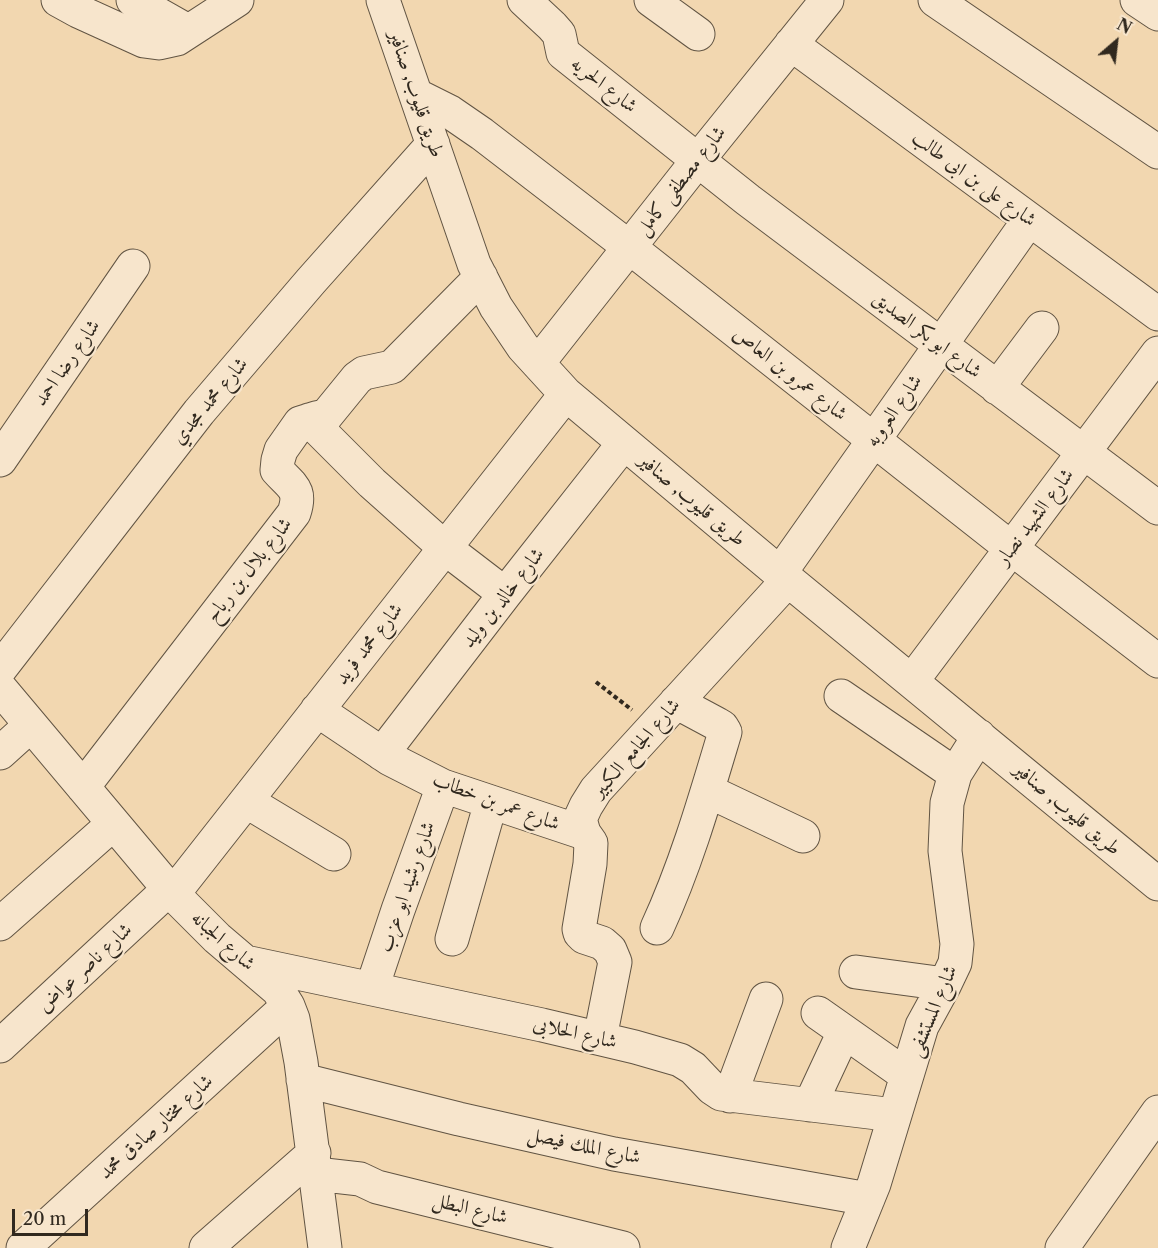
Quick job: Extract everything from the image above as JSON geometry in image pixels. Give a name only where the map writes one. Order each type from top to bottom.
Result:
[{"type":"street","points":[[58,0],[144,42],[159,43],[177,39],[237,0]]},
{"type":"street","points":[[133,0],[188,31]]},
{"type":"street","name":"طريق قليوب, صنافير","points":[[383,0],[474,264],[496,307],[538,363],[566,394],[624,443],[1158,884]]},
{"type":"street","name":"شارع الحريه","points":[[524,0],[558,34],[563,53],[698,160]]},
{"type":"street","points":[[651,0],[698,34]]},
{"type":"street","name":"شارع مصطفى كامل","points":[[538,363],[827,0]]},
{"type":"street","points":[[935,0],[1158,152]]},
{"type":"street","points":[[1137,0],[1158,14]]},
{"type":"street","name":"شارع على بن ابى طالب","points":[[790,44],[1158,314]]},
{"type":"street","name":"شارع عمرو بن العاص","points":[[416,95],[450,112],[482,134],[1158,662]]},
{"type":"street","name":"شارع محمد مجدي","points":[[0,669],[199,412],[433,144]]},
{"type":"street","name":"شارع ابو بكر الصديق","points":[[698,160],[1158,508]]},
{"type":"street","name":"شارع العروبه","points":[[784,577],[874,440],[1029,220]]},
{"type":"street","name":"شارع رضا احمد","points":[[0,460],[133,266]]},
{"type":"street","name":"شارع بلال بن رباح","points":[[82,787],[294,513],[298,500],[296,491],[277,470],[281,450],[300,423],[326,417],[357,378],[364,373],[392,367],[481,277]]},
{"type":"street","points":[[997,388],[1042,328]]},
{"type":"street","name":"شارع الشهيد نصار","points":[[912,681],[1158,353]]},
{"type":"street","name":"شارع محمد فريد","points":[[171,892],[246,801],[566,394]]},
{"type":"street","points":[[309,420],[372,483],[445,548],[505,594]]},
{"type":"street","name":"شارع خالد بن وليد","points":[[382,754],[624,443]]},
{"type":"street","name":"شارع الجامع الكبير","points":[[600,1038],[615,962],[610,950],[602,943],[584,937],[579,929],[590,864],[591,843],[584,833],[580,819],[596,790],[784,577]]},
{"type":"street","name":"شارع الجبانه","points":[[0,688],[171,892],[217,938],[278,990],[288,1006],[293,1019],[303,1080],[325,1248]]},
{"type":"street","points":[[841,696],[955,774]]},
{"type":"street","points":[[657,928],[679,878],[725,732],[722,727],[676,702]]},
{"type":"street","name":"شارع عمر بن خطاب","points":[[317,710],[382,754],[443,786],[584,833]]},
{"type":"street","points":[[0,753],[31,725]]},
{"type":"street","name":"شارع المستشفى","points":[[848,1248],[868,1199],[922,1026],[956,963],[957,944],[945,851],[947,803],[955,774],[980,736]]},
{"type":"street","name":"شارع رشيد ابو عزب","points":[[372,988],[443,786]]},
{"type":"street","points":[[708,791],[803,836]]},
{"type":"street","points":[[246,801],[334,854]]},
{"type":"street","points":[[452,939],[491,802]]},
{"type":"street","points":[[0,924],[113,824]]},
{"type":"street","name":"شارع ناصر عواض","points":[[0,1046],[171,892]]},
{"type":"street","name":"شارع الحلابى","points":[[246,963],[600,1038],[680,1060],[693,1068],[712,1088],[730,1096],[894,1115]]},
{"type":"street","points":[[856,972],[945,984]]},
{"type":"street","points":[[730,1096],[766,999]]},
{"type":"street","name":"شارع مختار صادق محمد","points":[[23,1248],[288,1006]]},
{"type":"street","points":[[818,1013],[906,1075]]},
{"type":"street","points":[[810,1105],[844,1032]]},
{"type":"street","name":"شارع الملك فيصل","points":[[303,1080],[459,1119],[614,1154],[868,1199]]},
{"type":"street","points":[[1062,1248],[1158,1113]]},
{"type":"street","points":[[206,1248],[315,1163]]},
{"type":"street","name":"شارع البطل","points":[[315,1163],[377,1187],[623,1248]]},
{"type":"path","points":[[596,682],[654,726]]}]
